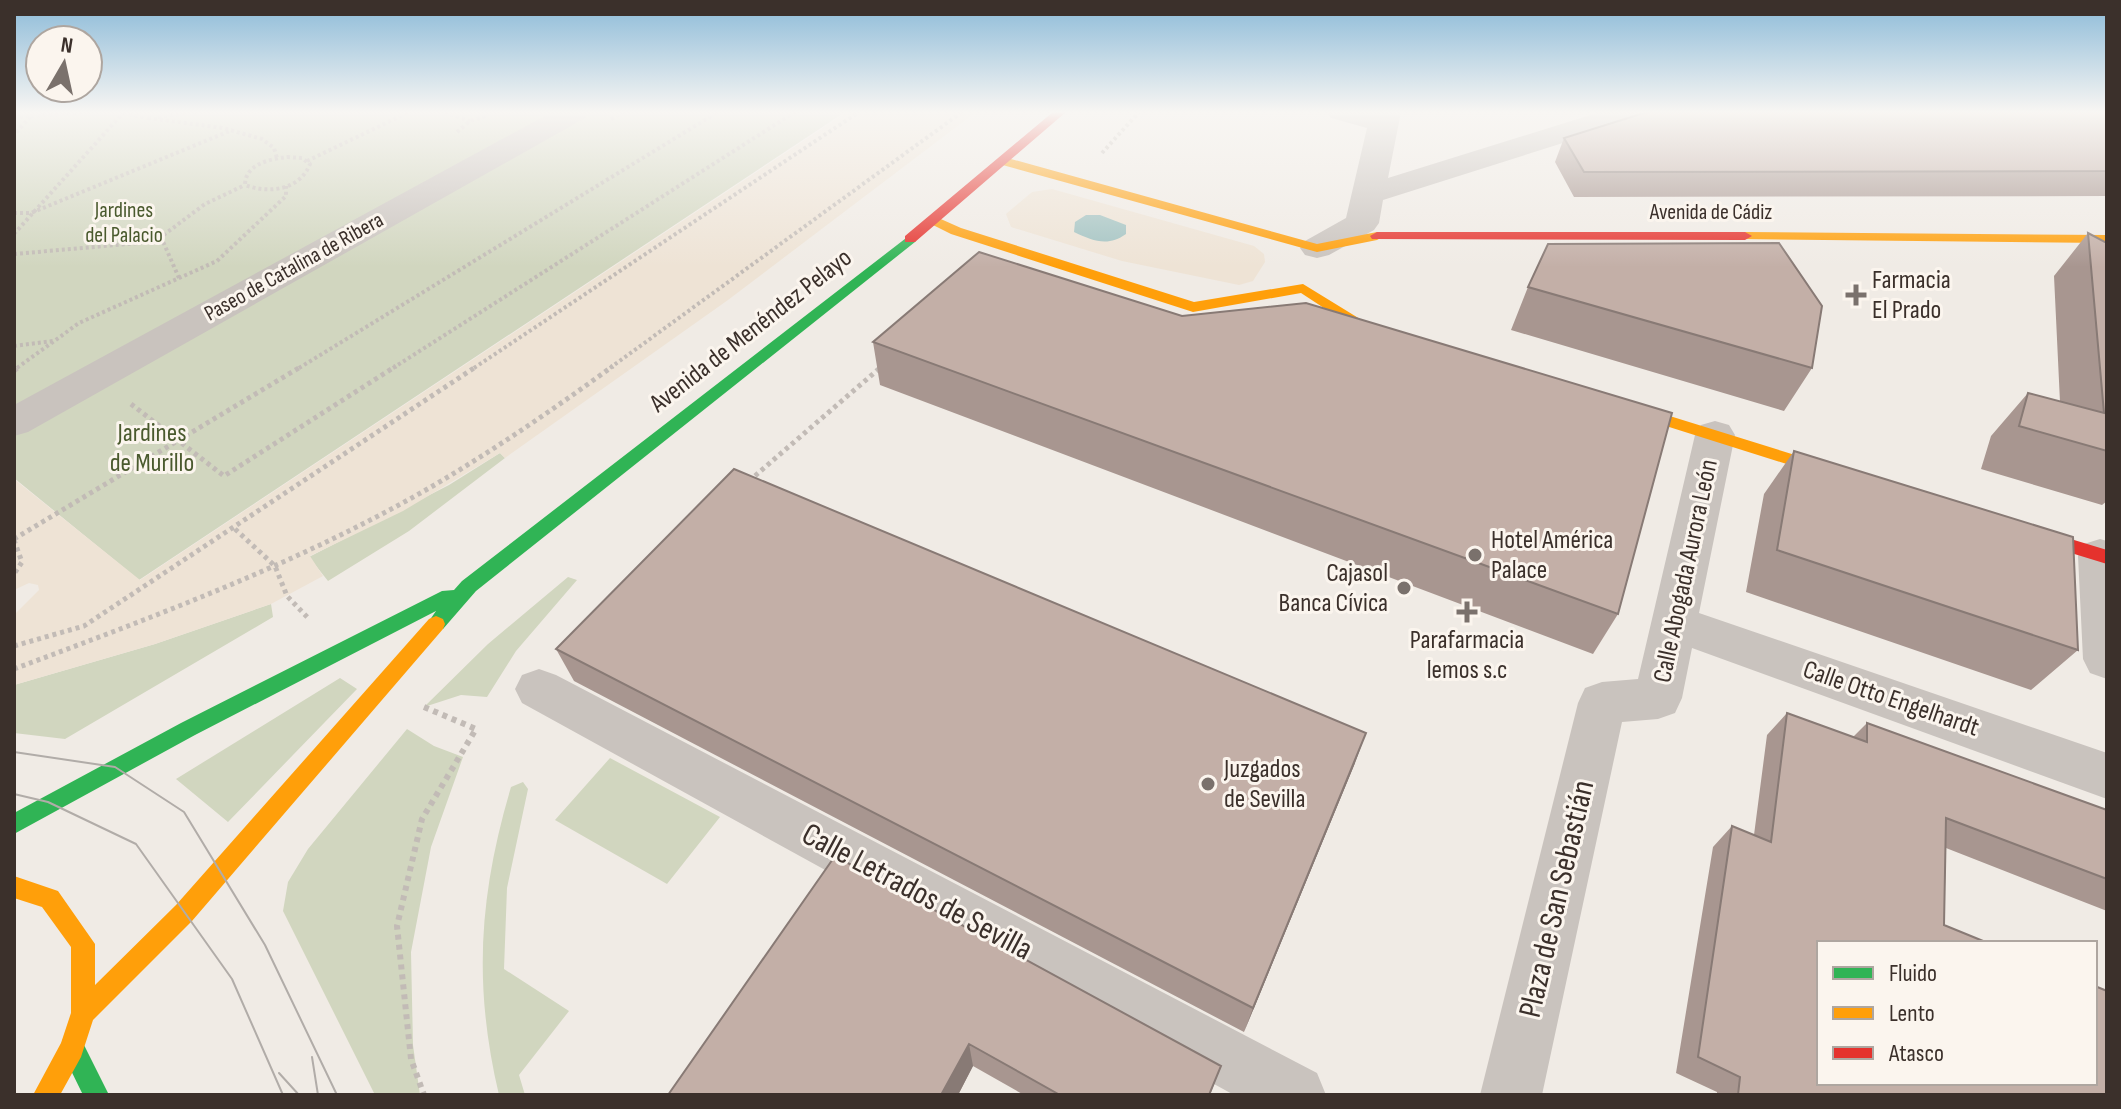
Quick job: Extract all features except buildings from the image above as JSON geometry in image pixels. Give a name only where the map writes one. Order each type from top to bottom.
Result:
[{"type":"street","name":"Paseo de Catalina de Ribera","points":[[14,422],[481,164]]},
{"type":"street","name":"Avenida de Menéndez Pelayo","points":[[469,586],[934,220],[1001,164]]},
{"type":"street","points":[[1013,164],[1078,184],[1310,268],[1355,322],[1415,341]]},
{"type":"street","points":[[1310,268],[1362,223],[1374,164]]},
{"type":"street","points":[[1367,195],[1455,164]]},
{"type":"street","name":"Avenida de Cádiz","points":[[934,220],[956,231],[1193,307],[1310,268],[1388,234],[2107,239]]},
{"type":"street","points":[[1595,397],[1863,482]]},
{"type":"street","name":"Calle Abogada Aurora León","points":[[1602,703],[1658,698],[1715,435]]},
{"type":"street","points":[[1996,524],[2103,557],[2107,659]]},
{"type":"street","points":[[14,824],[188,729],[469,586]]},
{"type":"street","points":[[83,1013],[184,913],[469,586]]},
{"type":"street","name":"Calle Otto Engelhardt","points":[[1675,623],[2107,776]]},
{"type":"street","name":"Calle Letrados de Sevilla","points":[[539,689],[1295,1095]]},
{"type":"street","name":"Plaza de San Sebastián","points":[[1511,1095],[1602,703]]},
{"type":"street","points":[[14,887],[50,899],[83,944],[83,1013],[72,1048],[46,1095]]},
{"type":"street","points":[[72,1048],[96,1095]]},
{"type":"path","points":[[14,234],[75,164]]},
{"type":"path","points":[[14,215],[31,213],[150,164]]},
{"type":"path","points":[[245,185],[244,180],[251,170],[265,164]]},
{"type":"path","points":[[14,254],[139,243],[161,237],[205,204],[245,185],[257,190],[286,186],[307,173],[310,164]]},
{"type":"path","points":[[14,574],[22,562],[14,539],[179,442],[633,164]]},
{"type":"path","points":[[124,398],[224,476],[714,164]]},
{"type":"path","points":[[14,646],[84,626],[235,529],[782,164]]},
{"type":"path","points":[[14,669],[180,607],[275,566],[429,488],[543,416],[896,164]]},
{"type":"path","points":[[14,371],[79,323],[217,261],[286,196],[286,186]]},
{"type":"path","points":[[161,237],[179,278]]},
{"type":"path","points":[[14,346],[54,341]]},
{"type":"path","points":[[737,490],[893,358]]},
{"type":"path","points":[[235,529],[275,566],[287,596],[294,604]]},
{"type":"path","points":[[424,707],[476,729],[422,819],[397,926],[411,1059],[424,1095]]},
{"type":"green space","name":"Jardines de Murillo","points":[[14,164],[767,164],[139,580],[14,478]]},
{"type":"green space","points":[[500,453],[505,458],[409,531],[328,581],[309,557],[449,485]]},
{"type":"green space","points":[[568,577],[577,580],[516,651],[487,697],[461,695],[424,707],[488,644]]},
{"type":"green space","points":[[271,604],[273,617],[65,739],[14,733],[14,685],[155,644]]},
{"type":"green space","points":[[340,678],[357,689],[228,822],[176,779]]},
{"type":"green space","points":[[407,729],[434,746],[463,757],[431,847],[411,952],[413,1045],[420,1095],[375,1095],[283,911],[288,882],[308,849]]},
{"type":"green space","points":[[610,758],[720,817],[667,884],[555,820]]},
{"type":"green space","points":[[523,782],[528,789],[507,888],[504,969],[569,1011],[519,1075],[525,1095],[499,1095],[485,1016],[483,940],[486,903],[500,827],[511,787]]},
{"type":"shaded area","points":[[769,164],[908,164],[728,300],[505,458],[500,453],[403,511],[310,556],[323,576],[271,604],[155,644],[14,685],[14,615],[39,590],[38,585],[29,583],[14,590],[14,479],[140,580]]},
{"type":"shaded area","points":[[1052,189],[1254,246],[1264,254],[1265,262],[1253,281],[1239,285],[1122,261],[1011,227],[1006,214],[1032,192]]},
{"type":"water","points":[[1086,215],[1100,215],[1126,225],[1126,234],[1113,240],[1100,241],[1074,232],[1075,222]]},
{"type":"tram line","points":[[14,752],[115,767],[184,812],[265,945],[337,1095]]},
{"type":"tram line","points":[[14,794],[48,802],[136,844],[232,979],[283,1095]]},
{"type":"tram line","points":[[312,1057],[318,1095]]},
{"type":"tram line","points":[[279,1073],[299,1095]]},
{"type":"traffic: fast","points":[[436,624],[469,586],[910,239]]},
{"type":"traffic: fast","points":[[14,824],[188,729],[449,596]]},
{"type":"traffic: fast","points":[[72,1048],[96,1095]]},
{"type":"traffic: slow","points":[[1014,164],[1317,248],[1377,236]]},
{"type":"traffic: slow","points":[[934,220],[956,231],[1193,307],[1303,288]]},
{"type":"traffic: slow","points":[[1745,236],[2107,239]]},
{"type":"traffic: slow","points":[[1303,288],[1355,322],[1396,335]]},
{"type":"traffic: slow","points":[[1615,404],[1847,477]]},
{"type":"traffic: slow","points":[[83,1013],[184,913],[436,624]]},
{"type":"traffic: slow","points":[[14,887],[50,899],[83,944],[83,1013],[72,1048],[46,1095]]},
{"type":"traffic: jam","points":[[910,239],[999,164]]},
{"type":"traffic: jam","points":[[1377,236],[1745,236]]},
{"type":"traffic: jam","points":[[2015,529],[2107,557]]},
{"type":"place","name":"Farmacia El Prado","points":[[1856,295]]},
{"type":"place","name":"Hotel América Palace","points":[[1475,555]]},
{"type":"place","name":"Cajasol Banca Cívica","points":[[1404,588]]},
{"type":"place","name":"Parafarmacia lemos s.c","points":[[1467,612]]},
{"type":"place","name":"Juzgados de Sevilla","points":[[1208,784]]},
{"type":"park label","name":"Jardines del Palacio","points":[[124,222]]}]
